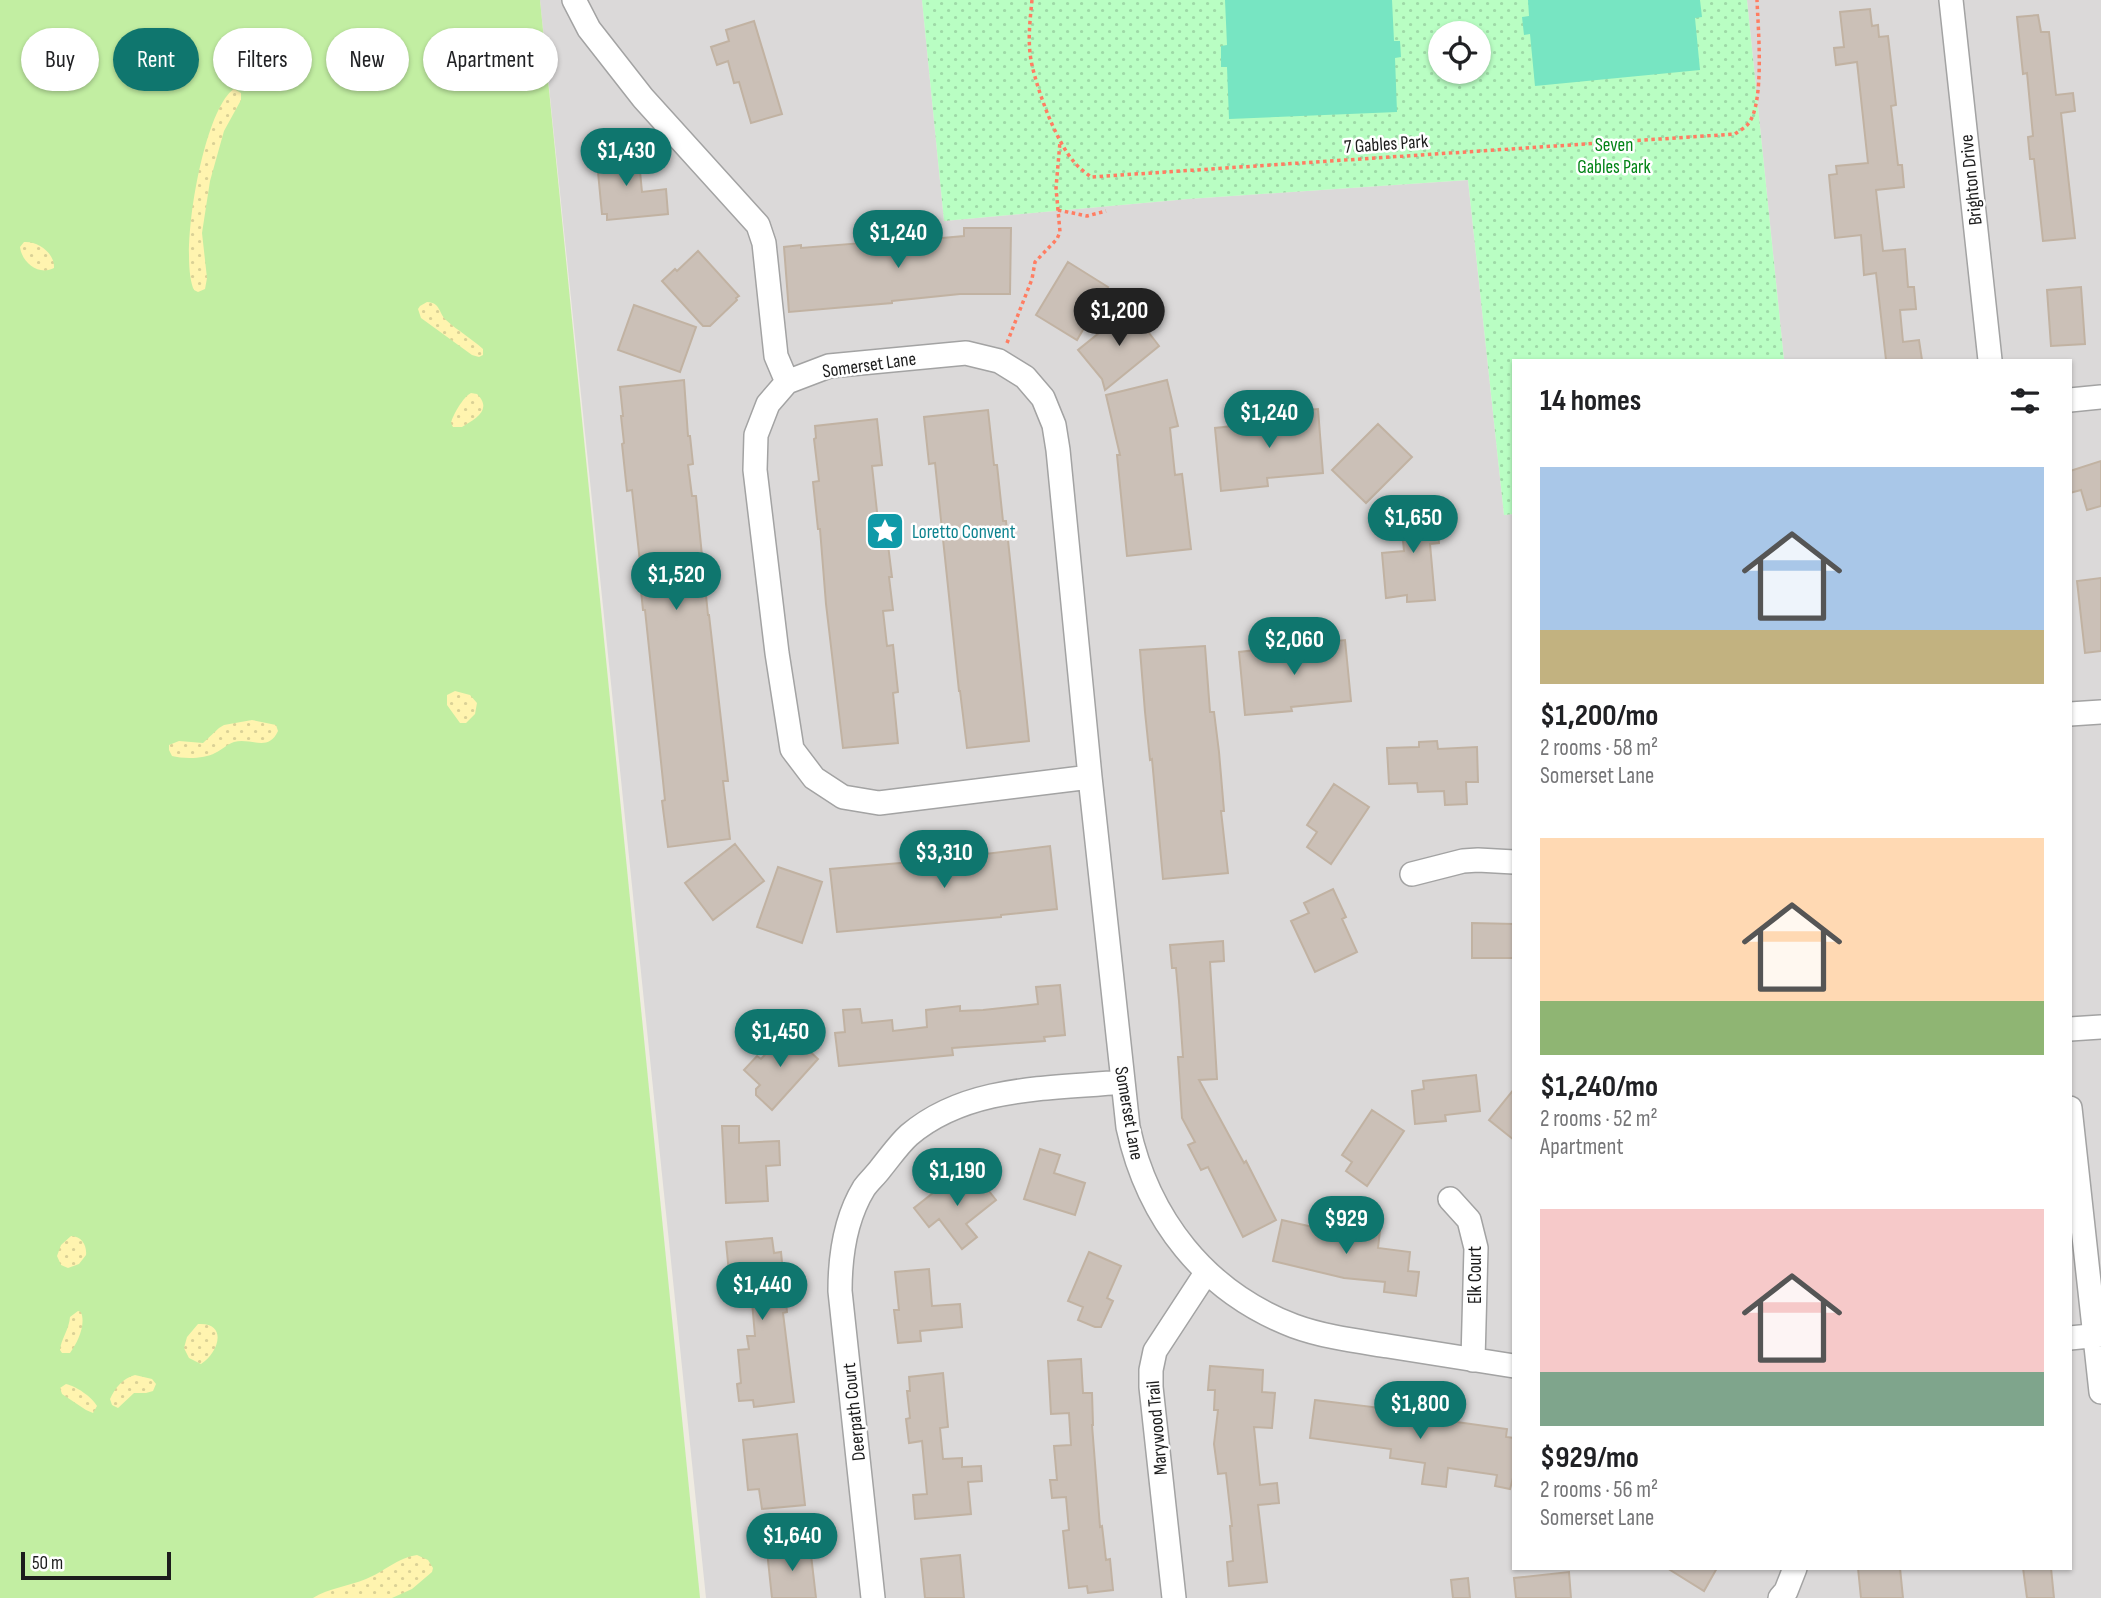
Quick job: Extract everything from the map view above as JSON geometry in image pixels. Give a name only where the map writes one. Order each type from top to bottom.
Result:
[{"type":"street","points":[[574,0],[589,29],[643,98],[758,225],[764,243],[776,356],[787,382],[768,404],[756,435],[755,470],[777,653],[792,750],[814,778],[843,797],[879,803],[1090,777]]},
{"type":"street","name":"Brighton Drive","points":[[1951,0],[1990,359]]},
{"type":"street","name":"Somerset Lane","points":[[787,382],[829,366],[966,353],[999,361],[1026,377],[1043,398],[1054,425],[1128,1127],[1140,1171],[1156,1205],[1168,1225],[1206,1273],[1256,1307],[1295,1326],[1345,1339],[1512,1366]]},
{"type":"street","points":[[2072,400],[2101,397]]},
{"type":"street","points":[[2072,714],[2101,712]]},
{"type":"street","points":[[1412,874],[1463,861],[1512,862]]},
{"type":"street","points":[[2072,1029],[2101,1027]]},
{"type":"street","name":"Deerpath Court","points":[[873,1598],[840,1291],[843,1244],[852,1213],[864,1188],[907,1137],[951,1108],[1008,1093],[1123,1082]]},
{"type":"street","points":[[2072,1124],[2098,1335],[2101,1392]]},
{"type":"street","name":"Elk Court","points":[[1450,1199],[1469,1220],[1476,1248],[1473,1360]]},
{"type":"street","name":"Marywood Trail","points":[[1174,1598],[1151,1370],[1155,1351],[1206,1273]]},
{"type":"street","points":[[2072,1338],[2098,1335]]},
{"type":"street","points":[[1780,1598],[1786,1591],[1794,1570]]},
{"type":"path","name":"7 Gables Park","points":[[1031,0],[1028,31],[1031,63],[1060,141],[1075,164],[1091,177],[1735,134],[1749,124],[1758,100],[1758,0]]},
{"type":"path","points":[[999,361],[1032,279],[1035,262],[1057,239],[1060,232],[1056,188],[1060,141]]},
{"type":"path","points":[[1058,211],[1087,216],[1106,211]]},
{"type":"shaded area","points":[[540,0],[922,0],[944,221],[1188,199],[1468,180],[1504,515],[1512,514],[1512,1570],[2072,1570],[2072,359],[1784,359],[1747,0],[2101,0],[2101,1598],[706,1598],[549,91],[558,91],[558,28],[543,28]]},
{"type":"green space","points":[[0,0],[540,0],[543,28],[423,28],[423,91],[549,91],[700,1598],[0,1598]]},
{"type":"green space","name":"Seven Gables Park","points":[[922,0],[1747,0],[1784,359],[1512,359],[1512,514],[1504,515],[1468,180],[1188,199],[944,221]]},
{"type":"green space","points":[[1225,0],[1392,0],[1394,41],[1400,41],[1401,57],[1395,58],[1397,112],[1229,119],[1227,67],[1221,67],[1221,46],[1227,45]]},
{"type":"green space","points":[[1528,0],[1700,0],[1702,17],[1695,18],[1700,70],[1535,86],[1530,34],[1524,35],[1522,17],[1529,16]]},
{"type":"sand","points":[[232,91],[241,93],[241,100],[224,131],[210,181],[202,233],[207,278],[205,289],[198,292],[194,290],[190,273],[191,217],[196,185],[212,124],[223,102]]},
{"type":"sand","points":[[24,242],[45,249],[52,258],[54,268],[37,269],[28,263],[21,253],[20,247]]},
{"type":"sand","points":[[427,302],[437,306],[446,320],[483,349],[483,355],[472,355],[421,318],[418,309]]},
{"type":"sand","points":[[471,393],[477,394],[483,409],[477,417],[462,427],[453,427],[451,423],[456,411]]},
{"type":"sand","points":[[455,691],[470,695],[477,703],[475,714],[466,723],[460,723],[447,705],[447,695]]},
{"type":"sand","points":[[252,720],[276,725],[278,731],[274,738],[264,743],[234,742],[218,752],[194,758],[172,756],[169,750],[169,745],[179,741],[203,743],[224,725]]},
{"type":"sand","points":[[71,1236],[83,1242],[86,1255],[79,1264],[68,1268],[61,1265],[57,1256],[61,1245]]},
{"type":"sand","points":[[78,1311],[81,1312],[83,1322],[76,1344],[70,1353],[62,1353],[60,1350],[70,1317]]},
{"type":"sand","points":[[198,1324],[214,1328],[218,1340],[212,1353],[201,1364],[189,1358],[184,1348],[187,1337]]},
{"type":"sand","points":[[135,1375],[152,1379],[156,1384],[153,1391],[134,1393],[118,1408],[112,1405],[110,1399],[117,1387]]},
{"type":"sand","points":[[66,1384],[79,1389],[91,1399],[97,1406],[93,1413],[62,1394],[60,1388]]},
{"type":"sand","points":[[417,1555],[428,1560],[433,1568],[432,1572],[412,1589],[392,1598],[313,1598],[366,1579],[403,1559]]},
{"type":"building","points":[[1870,9],[1872,26],[1878,25],[1879,37],[1888,36],[1896,105],[1891,106],[1898,165],[1902,165],[1904,187],[1876,190],[1883,251],[1905,249],[1908,287],[1914,287],[1916,309],[1900,310],[1903,342],[1919,340],[1922,359],[1886,359],[1876,273],[1864,275],[1861,235],[1835,238],[1829,175],[1837,174],[1836,166],[1868,163],[1857,62],[1836,65],[1834,48],[1844,47],[1840,12]]},
{"type":"building","points":[[2038,15],[2041,32],[2049,32],[2056,95],[2073,93],[2075,111],[2061,113],[2075,238],[2043,241],[2034,159],[2030,159],[2028,137],[2033,136],[2027,73],[2023,74],[2017,17]]},
{"type":"building","points":[[754,21],[782,114],[751,123],[739,82],[734,83],[728,61],[717,65],[711,47],[729,41],[726,30]]},
{"type":"building","points":[[614,146],[615,149],[630,148],[631,162],[639,161],[642,192],[666,189],[668,214],[607,220],[607,214],[602,214],[598,148]]},
{"type":"building","points":[[964,228],[1011,228],[1010,294],[960,294],[789,312],[784,247],[887,243],[964,236]]},
{"type":"building","points":[[698,251],[739,296],[710,326],[703,326],[662,281]]},
{"type":"building","points":[[1068,262],[1108,287],[1077,340],[1036,315]]},
{"type":"building","points":[[2081,287],[2085,344],[2051,346],[2047,290]]},
{"type":"building","points":[[634,305],[696,327],[680,372],[618,350]]},
{"type":"building","points":[[1130,308],[1159,346],[1105,390],[1102,379],[1078,350]]},
{"type":"building","points":[[684,380],[693,464],[688,465],[692,496],[696,496],[728,781],[723,781],[730,839],[668,847],[632,490],[627,491],[622,444],[620,387]]},
{"type":"building","points":[[1167,380],[1178,426],[1170,428],[1175,475],[1182,474],[1191,549],[1127,556],[1117,455],[1120,455],[1106,395]]},
{"type":"building","points":[[1318,409],[1323,473],[1267,478],[1268,486],[1221,491],[1215,428],[1271,422],[1270,413]]},
{"type":"building","points":[[988,410],[1003,521],[1006,521],[1029,741],[967,748],[935,463],[929,464],[924,417]]},
{"type":"building","points":[[877,419],[882,465],[872,466],[879,530],[886,529],[892,577],[889,577],[893,610],[883,611],[887,646],[893,645],[898,692],[893,693],[898,743],[843,748],[813,482],[819,481],[815,426]]},
{"type":"building","points":[[1378,424],[1412,457],[1366,503],[1332,470]]},
{"type":"building","points":[[2101,461],[2101,506],[2087,510],[2081,490],[2072,492],[2072,470]]},
{"type":"building","points":[[1426,499],[1428,515],[1436,514],[1439,543],[1430,544],[1435,600],[1407,602],[1407,595],[1386,598],[1382,553],[1404,551],[1399,501]]},
{"type":"building","points":[[2101,578],[2101,651],[2085,653],[2077,581]]},
{"type":"building","points":[[1345,640],[1351,701],[1291,707],[1292,711],[1245,715],[1239,652]]},
{"type":"building","points":[[1205,646],[1210,712],[1214,712],[1219,752],[1224,811],[1221,811],[1228,873],[1163,879],[1140,650]]},
{"type":"building","points":[[1437,741],[1438,749],[1477,747],[1478,782],[1466,782],[1467,804],[1445,805],[1444,791],[1418,792],[1417,783],[1389,784],[1387,748],[1419,747],[1419,742]]},
{"type":"building","points":[[1334,784],[1369,807],[1331,864],[1307,847],[1317,832],[1307,825]]},
{"type":"building","points":[[735,844],[764,881],[713,920],[685,883]]},
{"type":"building","points":[[1050,846],[1057,909],[1001,917],[837,932],[830,869]]},
{"type":"building","points":[[778,867],[822,882],[802,943],[757,927]]},
{"type":"building","points":[[1333,889],[1346,917],[1342,919],[1357,952],[1315,972],[1291,921],[1309,913],[1304,903]]},
{"type":"building","points":[[1472,923],[1512,924],[1512,958],[1472,958]]},
{"type":"building","points":[[1223,941],[1224,961],[1210,962],[1217,1079],[1199,1080],[1244,1163],[1246,1161],[1276,1220],[1243,1237],[1208,1167],[1201,1170],[1188,1145],[1195,1142],[1182,1118],[1178,1057],[1183,1057],[1176,968],[1172,968],[1170,945]]},
{"type":"building","points":[[1060,985],[1065,1035],[1044,1037],[1045,1041],[952,1048],[953,1055],[839,1066],[835,1033],[845,1032],[843,1010],[860,1009],[862,1023],[892,1020],[893,1031],[927,1027],[926,1010],[960,1006],[960,1011],[983,1010],[1038,1004],[1036,987]]},
{"type":"building","points":[[787,1030],[818,1059],[772,1110],[756,1095],[756,1089],[760,1085],[744,1070],[757,1056],[761,1059]]},
{"type":"building","points":[[1476,1075],[1480,1111],[1445,1115],[1446,1121],[1415,1124],[1412,1091],[1424,1089],[1423,1081]]},
{"type":"building","points":[[1512,1091],[1512,1138],[1489,1120]]},
{"type":"building","points":[[1372,1110],[1404,1131],[1367,1186],[1346,1171],[1352,1162],[1342,1155]]},
{"type":"building","points":[[722,1126],[739,1126],[739,1143],[779,1141],[780,1165],[766,1166],[768,1201],[726,1203]]},
{"type":"building","points":[[1040,1149],[1060,1155],[1054,1173],[1085,1183],[1075,1215],[1024,1199]]},
{"type":"building","points":[[974,1172],[996,1200],[966,1224],[977,1237],[962,1249],[939,1219],[929,1227],[914,1208],[942,1186],[948,1193]]},
{"type":"building","points":[[1282,1220],[1357,1237],[1358,1229],[1380,1231],[1378,1248],[1410,1252],[1408,1271],[1419,1272],[1416,1296],[1384,1292],[1385,1282],[1344,1278],[1273,1261]]},
{"type":"building","points":[[772,1238],[774,1253],[781,1252],[787,1312],[783,1313],[794,1402],[754,1407],[753,1400],[739,1401],[737,1384],[741,1383],[738,1350],[749,1349],[747,1336],[755,1336],[752,1302],[732,1303],[726,1242]]},
{"type":"building","points":[[1089,1252],[1121,1266],[1107,1298],[1113,1301],[1101,1327],[1078,1320],[1083,1307],[1068,1301]]},
{"type":"building","points":[[929,1269],[932,1306],[960,1304],[962,1327],[920,1331],[921,1341],[898,1343],[894,1310],[899,1310],[895,1272]]},
{"type":"building","points":[[1081,1359],[1083,1393],[1092,1393],[1100,1527],[1102,1526],[1106,1560],[1110,1559],[1113,1590],[1088,1593],[1087,1586],[1069,1588],[1063,1531],[1069,1530],[1066,1497],[1052,1498],[1050,1480],[1057,1480],[1054,1446],[1071,1445],[1069,1413],[1051,1414],[1048,1361]]},
{"type":"building","points":[[1210,1366],[1263,1370],[1262,1392],[1275,1393],[1272,1428],[1254,1427],[1260,1485],[1277,1483],[1279,1503],[1258,1505],[1267,1582],[1229,1586],[1227,1562],[1233,1561],[1232,1526],[1226,1473],[1218,1474],[1214,1444],[1218,1410],[1214,1410],[1215,1390],[1208,1390]]},
{"type":"building","points":[[943,1373],[948,1427],[940,1428],[943,1459],[962,1458],[962,1467],[981,1466],[982,1481],[968,1482],[971,1514],[915,1519],[913,1495],[927,1494],[922,1441],[909,1443],[906,1419],[910,1418],[907,1391],[910,1391],[909,1377]]},
{"type":"building","points":[[1315,1400],[1381,1408],[1380,1414],[1507,1429],[1506,1437],[1512,1438],[1512,1482],[1510,1489],[1495,1486],[1497,1475],[1448,1468],[1446,1487],[1422,1484],[1425,1463],[1390,1458],[1391,1449],[1310,1438]]},
{"type":"building","points":[[797,1434],[805,1505],[762,1509],[759,1489],[748,1490],[743,1440]]},
{"type":"building","points":[[810,1546],[816,1598],[772,1598],[767,1551]]},
{"type":"building","points":[[960,1555],[964,1598],[925,1598],[921,1559]]},
{"type":"building","points":[[1670,1570],[1716,1570],[1704,1591]]},
{"type":"building","points":[[1858,1570],[1900,1570],[1903,1598],[1861,1598]]},
{"type":"building","points":[[2023,1570],[2051,1570],[2054,1598],[2027,1598]]},
{"type":"building","points":[[1569,1572],[1571,1598],[1516,1598],[1514,1578]]},
{"type":"building","points":[[1468,1578],[1470,1598],[1453,1598],[1451,1580]]},
{"type":"place","name":"Loretto Convent","points":[[885,531]]}]
